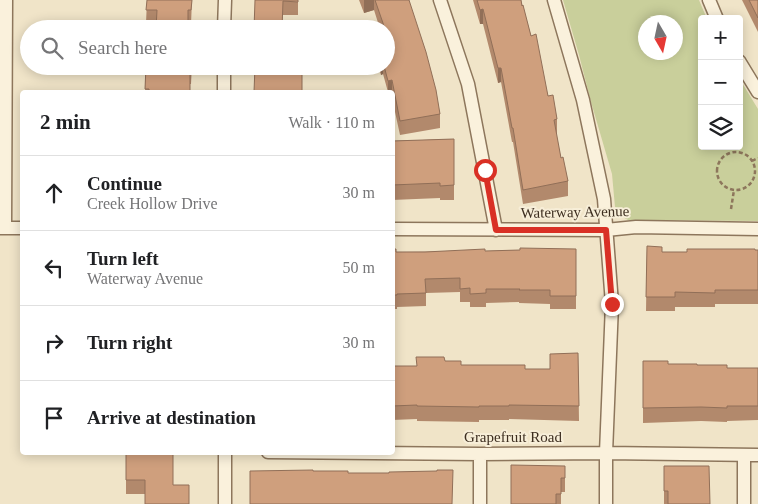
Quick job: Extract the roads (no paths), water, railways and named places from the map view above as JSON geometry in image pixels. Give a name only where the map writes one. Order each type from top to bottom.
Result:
[{"type":"street","points":[[6,0],[2,228],[20,228]]},
{"type":"street","points":[[224,20],[225,0]]},
{"type":"street","points":[[440,0],[468,84],[496,230]]},
{"type":"street","points":[[554,0],[582,100],[604,199],[612,304],[606,453],[606,504]]},
{"type":"street","points":[[709,0],[715,15]]},
{"type":"street","points":[[743,68],[758,92]]},
{"type":"street","points":[[224,75],[224,90]]},
{"type":"street","name":"Waterway Avenue","points":[[395,230],[606,230],[636,227],[758,229]]},
{"type":"street","name":"Grapefruit Road","points":[[395,453],[758,455]]},
{"type":"street","points":[[480,454],[480,504]]},
{"type":"street","points":[[225,455],[225,504]]},
{"type":"street","points":[[744,455],[744,504]]}]
